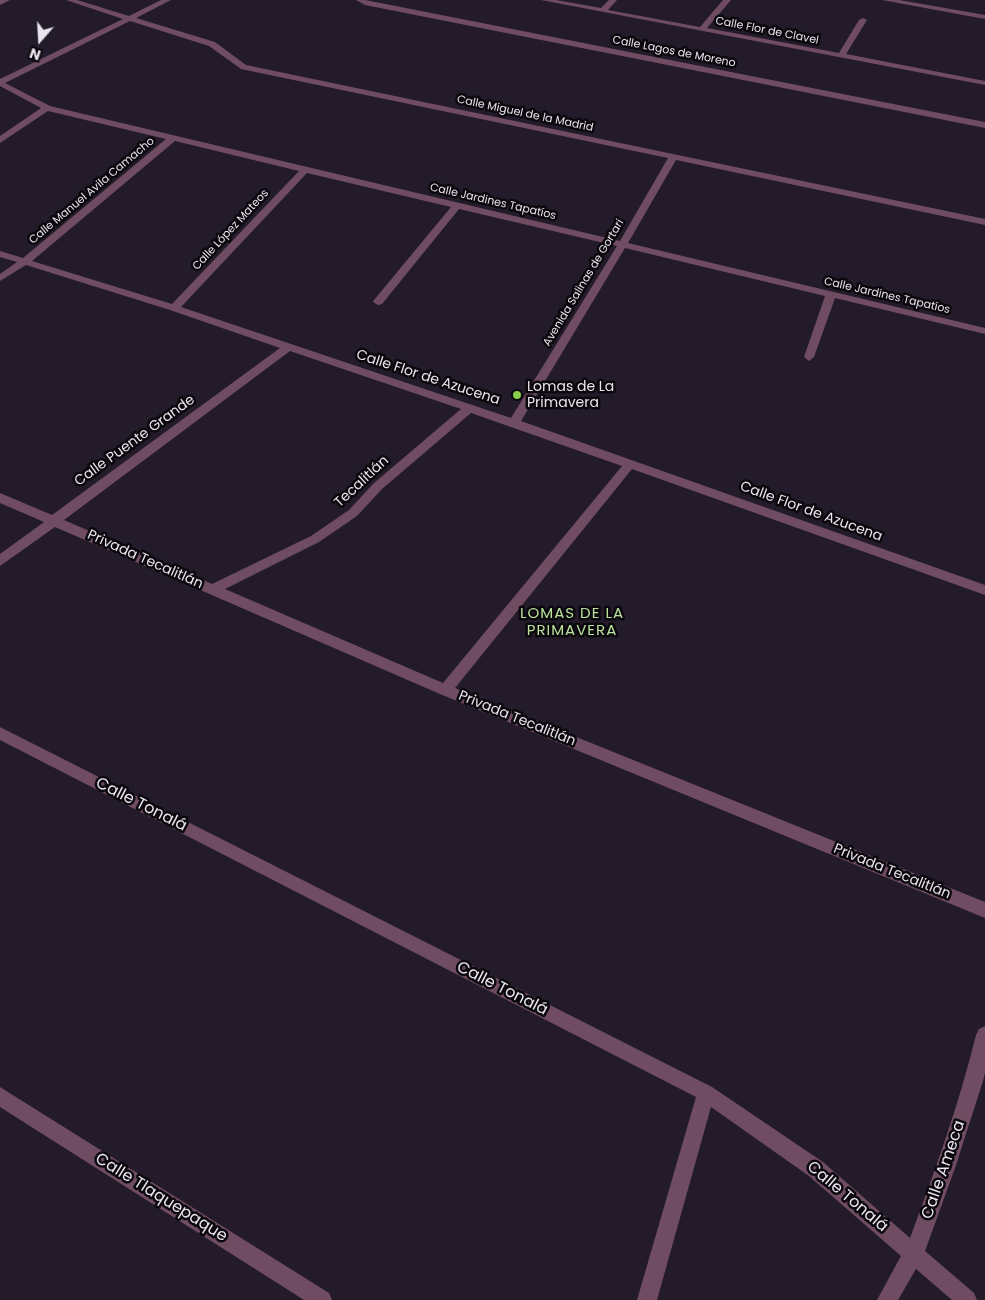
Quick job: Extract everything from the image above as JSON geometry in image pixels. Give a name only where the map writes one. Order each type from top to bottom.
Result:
[{"type":"street","points":[[0,3],[6,0]]},
{"type":"street","name":"Calle Miguel de la Madrid","points":[[70,0],[212,44],[221,49],[235,63],[244,67],[985,222]]},
{"type":"street","points":[[0,82],[167,0]]},
{"type":"street","name":"Calle Lagos de Moreno","points":[[360,0],[375,5],[985,125]]},
{"type":"street","name":"Calle Flor de Clavel","points":[[545,0],[985,83]]},
{"type":"street","points":[[603,11],[613,0]]},
{"type":"street","points":[[702,30],[727,0]]},
{"type":"street","points":[[886,0],[985,17]]},
{"type":"street","points":[[841,56],[863,20]]},
{"type":"street","name":"Calle Jardines Tapatíos","points":[[0,82],[47,108],[985,331]]},
{"type":"street","points":[[0,140],[47,108]]},
{"type":"street","name":"Calle Manuel Avila Camacho","points":[[0,278],[24,262],[174,137]]},
{"type":"street","name":"Avenida Salinas de Gortari","points":[[514,422],[623,244],[674,156]]},
{"type":"street","name":"Calle López Mateos","points":[[174,308],[306,169]]},
{"type":"street","points":[[378,302],[456,206]]},
{"type":"street","name":"Calle Flor de Azucena","points":[[0,254],[174,308],[514,422],[985,590]]},
{"type":"street","points":[[809,357],[831,294]]},
{"type":"street","name":"Calle Puente Grande","points":[[0,561],[288,347]]},
{"type":"street","name":"Tecalitlán","points":[[211,590],[316,539],[353,513],[378,486],[469,408]]},
{"type":"street","points":[[445,690],[630,464]]},
{"type":"street","name":"Privada Tecalitlán","points":[[0,498],[445,690],[985,910]]},
{"type":"street","name":"Calle Tonalá","points":[[0,733],[706,1093],[816,1169],[967,1300]]},
{"type":"street","name":"Calle Ameca","points":[[887,1300],[914,1254],[946,1168],[974,1081],[985,1035]]},
{"type":"street","points":[[647,1300],[706,1093]]},
{"type":"street","name":"Calle Tlaquepaque","points":[[0,1096],[322,1300]]},
{"type":"place","name":"Lomas de La Primavera","points":[[517,395]]},
{"type":"district","name":"LOMAS DE LA PRIMAVERA","points":[[572,622]]}]
